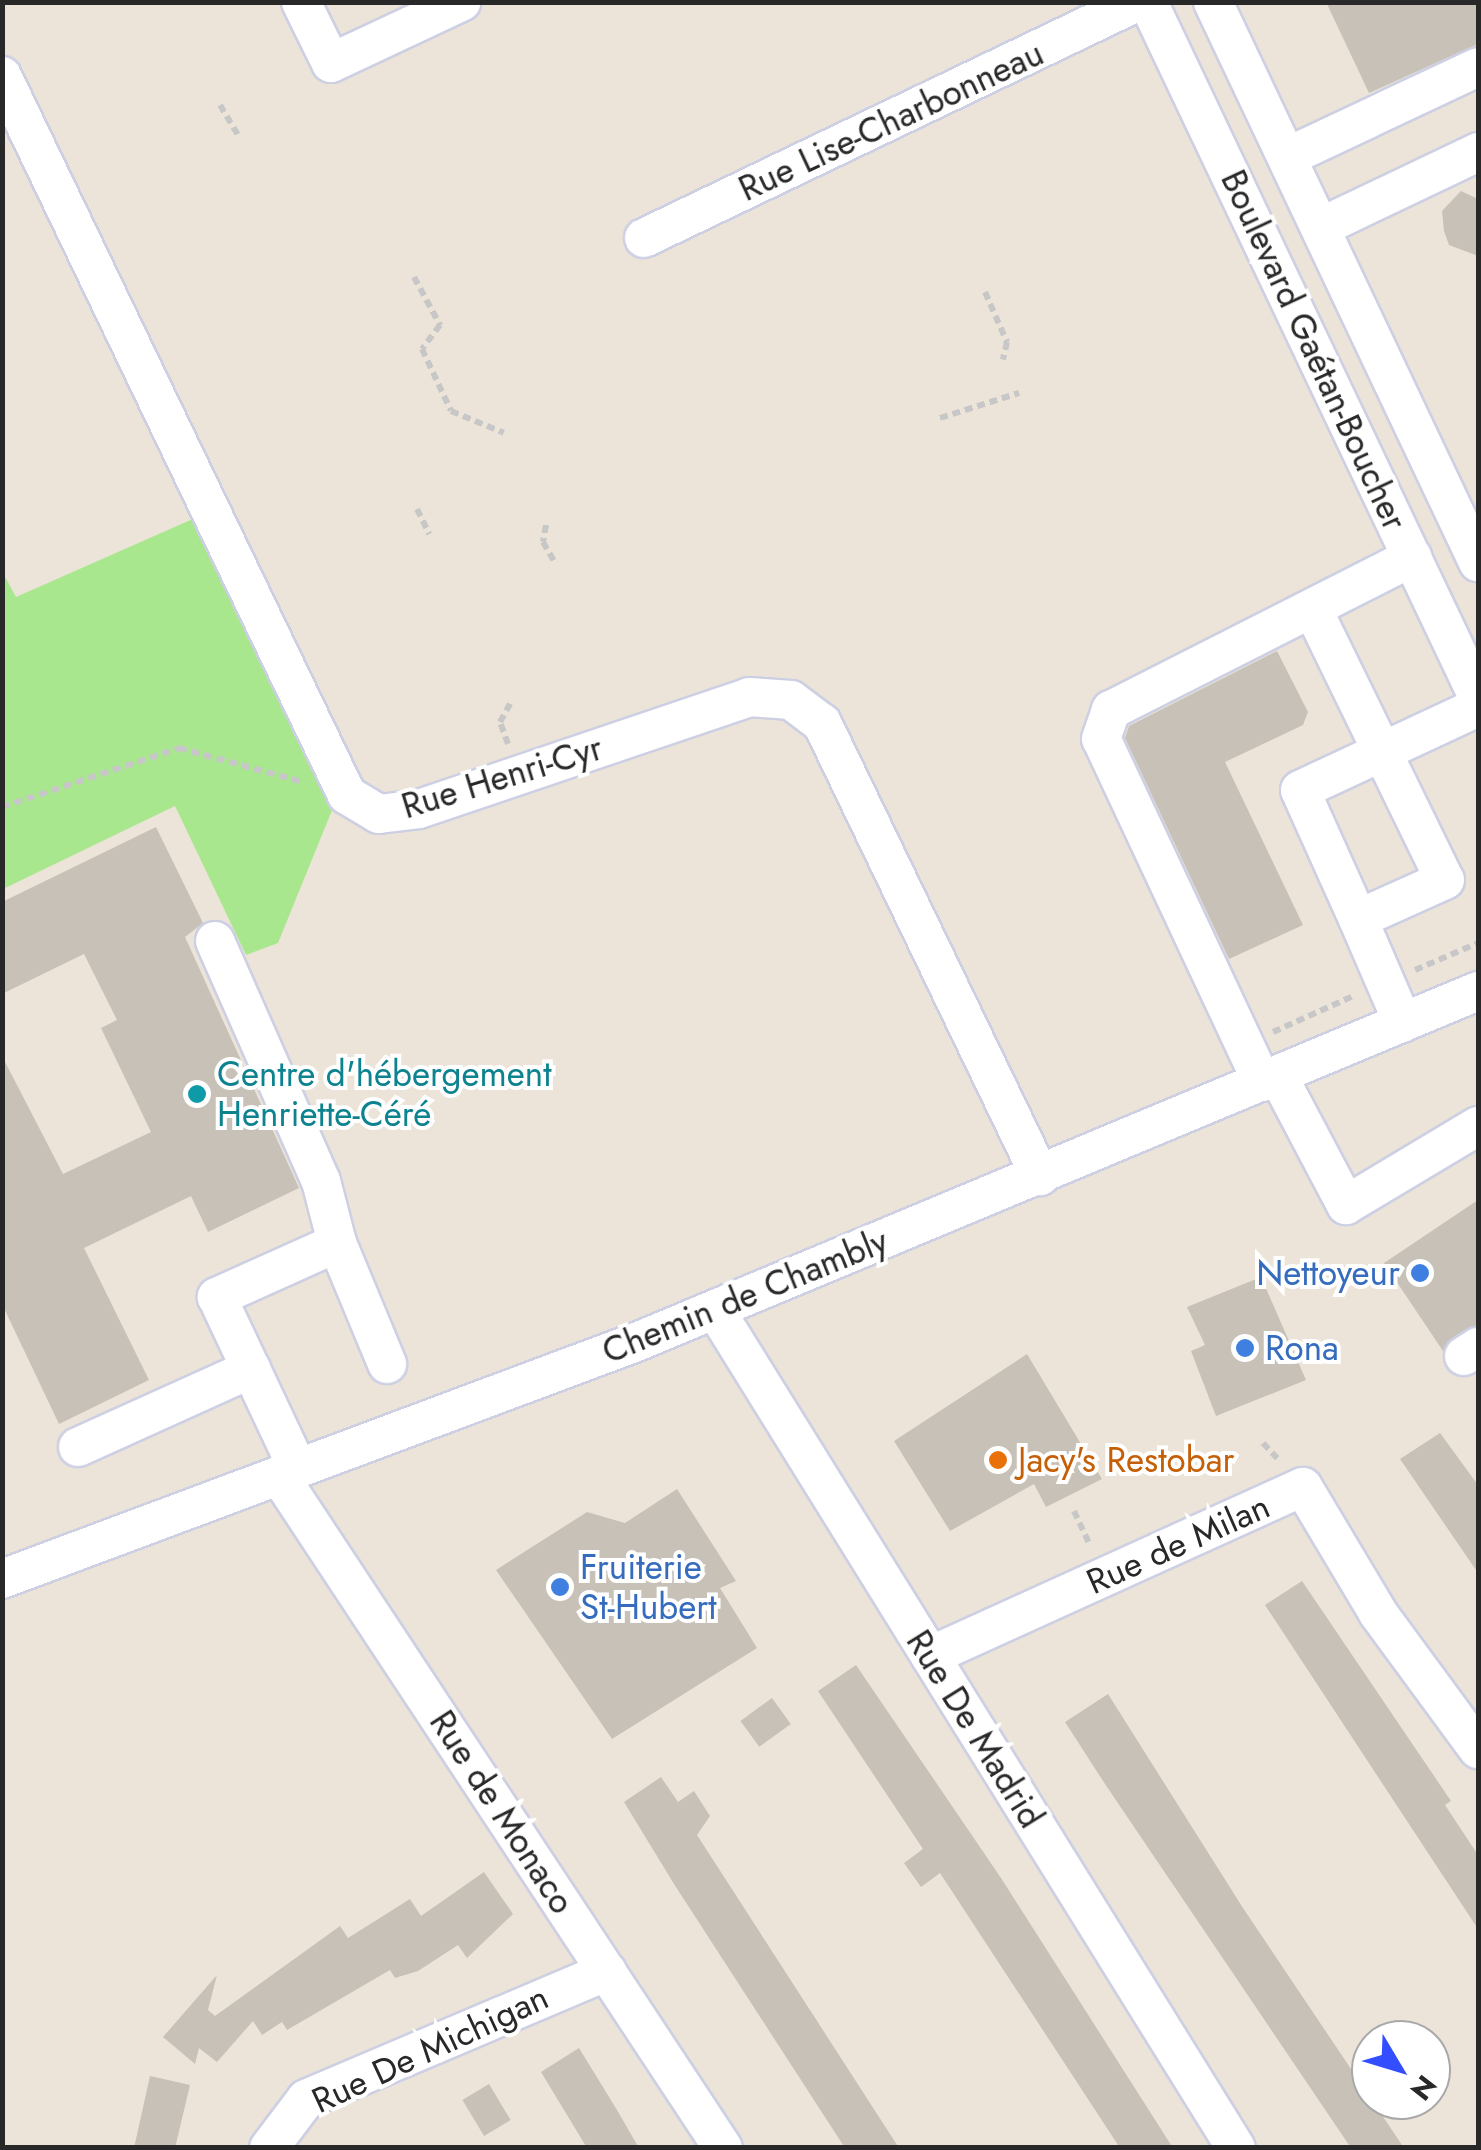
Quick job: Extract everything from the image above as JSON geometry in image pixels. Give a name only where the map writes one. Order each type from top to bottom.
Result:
[{"type":"street","points":[[301,2],[331,64],[461,2]]},
{"type":"street","name":"Rue Lise-Charbonneau","points":[[644,238],[1137,2]]},
{"type":"street","name":"Boulevard Gaétan-Boucher","points":[[1148,2],[1478,697]]},
{"type":"street","name":"Boulevard Gaétan-Boucher","points":[[1214,2],[1478,562]]},
{"type":"street","points":[[1287,157],[1478,67]]},
{"type":"street","name":"Rue Henri-Cyr","points":[[2,76],[347,794],[379,814],[419,810],[750,698],[791,700],[822,723],[1040,1176]]},
{"type":"street","points":[[1320,227],[1478,152]]},
{"type":"street","points":[[1412,556],[1314,612],[1111,710],[1101,739],[1270,1079],[1346,1205],[1478,1126]]},
{"type":"street","points":[[1314,612],[1445,880],[1358,918]]},
{"type":"street","points":[[1403,1023],[1300,790],[1478,706]]},
{"type":"street","points":[[215,940],[321,1180],[337,1244],[388,1364]]},
{"type":"street","name":"Chemin de Chambly","points":[[2,1579],[716,1310],[1478,991]]},
{"type":"street","name":"Rue de Monaco","points":[[337,1244],[217,1297],[251,1370],[289,1473],[723,2148]]},
{"type":"street","name":"Rue De Madrid","points":[[716,1310],[1236,2148]]},
{"type":"street","points":[[78,1446],[251,1370]]},
{"type":"street","name":"Rue de Milan","points":[[930,1656],[1303,1487],[1378,1614],[1478,1749]]},
{"type":"street","name":"Rue De Michigan","points":[[270,2148],[306,2099],[607,1971]]},
{"type":"path","points":[[220,106],[238,137]]},
{"type":"path","points":[[414,277],[440,325],[422,349],[452,412],[504,433]]},
{"type":"path","points":[[985,292],[1007,342],[1003,360]]},
{"type":"path","points":[[940,418],[1019,393]]},
{"type":"path","points":[[417,509],[429,534]]},
{"type":"path","points":[[546,525],[543,542],[555,563]]},
{"type":"path","points":[[2,807],[179,748],[347,794]]},
{"type":"path","points":[[1404,975],[1478,943]]},
{"type":"path","points":[[1256,1040],[1369,989]]},
{"type":"green space","points":[[195,518],[337,798],[278,943],[246,955],[175,806],[3,889],[3,573],[16,597]]},
{"type":"building","points":[[1326,2],[1478,2],[1478,44],[1369,93]]},
{"type":"building","points":[[1461,191],[1478,199],[1478,256],[1449,245],[1444,231],[1442,211]]},
{"type":"building","points":[[1277,651],[1308,712],[1303,725],[1225,762],[1303,925],[1229,959],[1125,738],[1129,726]]},
{"type":"building","name":"Centre d'hébergement Henriette-Céré","points":[[156,827],[203,923],[185,937],[299,1188],[208,1232],[191,1196],[84,1248],[149,1380],[59,1424],[2,1304],[2,1056],[63,1174],[151,1132],[101,1028],[117,1020],[84,954],[2,994],[2,902]]},
{"type":"building","points":[[1478,1200],[1478,1325],[1443,1351],[1384,1263]]},
{"type":"building","name":"Rona","points":[[1261,1277],[1306,1380],[1216,1416],[1191,1351],[1205,1345],[1187,1307]]},
{"type":"building","name":"Jacy's Restobar","points":[[1027,1354],[1102,1479],[1046,1507],[1034,1484],[950,1531],[894,1441]]},
{"type":"building","points":[[1440,1433],[1478,1485],[1478,1573],[1400,1459]]},
{"type":"building","points":[[677,1489],[736,1581],[720,1588],[757,1648],[612,1739],[496,1570],[587,1512],[625,1523]]},
{"type":"building","points":[[1302,1581],[1451,1801],[1445,1805],[1478,1855],[1478,1929],[1265,1605]]},
{"type":"building","points":[[856,1665],[1001,1878],[1173,2148],[1120,2148],[940,1873],[921,1887],[904,1863],[923,1849],[818,1691]]},
{"type":"building","points":[[1108,1694],[1243,1908],[1351,2069],[1351,2120],[1385,2120],[1404,2148],[1351,2148],[1065,1722]]},
{"type":"building","points":[[772,1698],[791,1724],[759,1747],[740,1721]]},
{"type":"building","points":[[661,1777],[678,1802],[694,1791],[710,1816],[697,1835],[899,2148],[845,2148],[674,1884],[624,1802]]},
{"type":"building","points":[[484,1872],[513,1914],[467,1958],[458,1945],[418,1971],[395,1978],[390,1970],[287,2030],[282,2022],[262,2035],[253,2021],[217,2062],[199,2048],[195,2064],[163,2037],[217,1975],[208,2010],[215,2016],[340,1926],[348,1938],[410,1899],[421,1916]]},
{"type":"building","points":[[579,2048],[639,2148],[587,2148],[541,2072]]},
{"type":"building","points":[[150,2076],[190,2085],[175,2148],[134,2148]]},
{"type":"building","points":[[489,2084],[511,2120],[484,2136],[462,2100]]},
{"type":"place","name":"Centre d'hébergement Henriette-Céré","points":[[197,1094]]},
{"type":"place","name":"Nettoyeur","points":[[1420,1273]]},
{"type":"place","name":"Rona","points":[[1245,1348]]},
{"type":"place","name":"Jacy's Restobar","points":[[998,1460]]},
{"type":"place","name":"Fruiterie St-Hubert","points":[[560,1587]]}]
